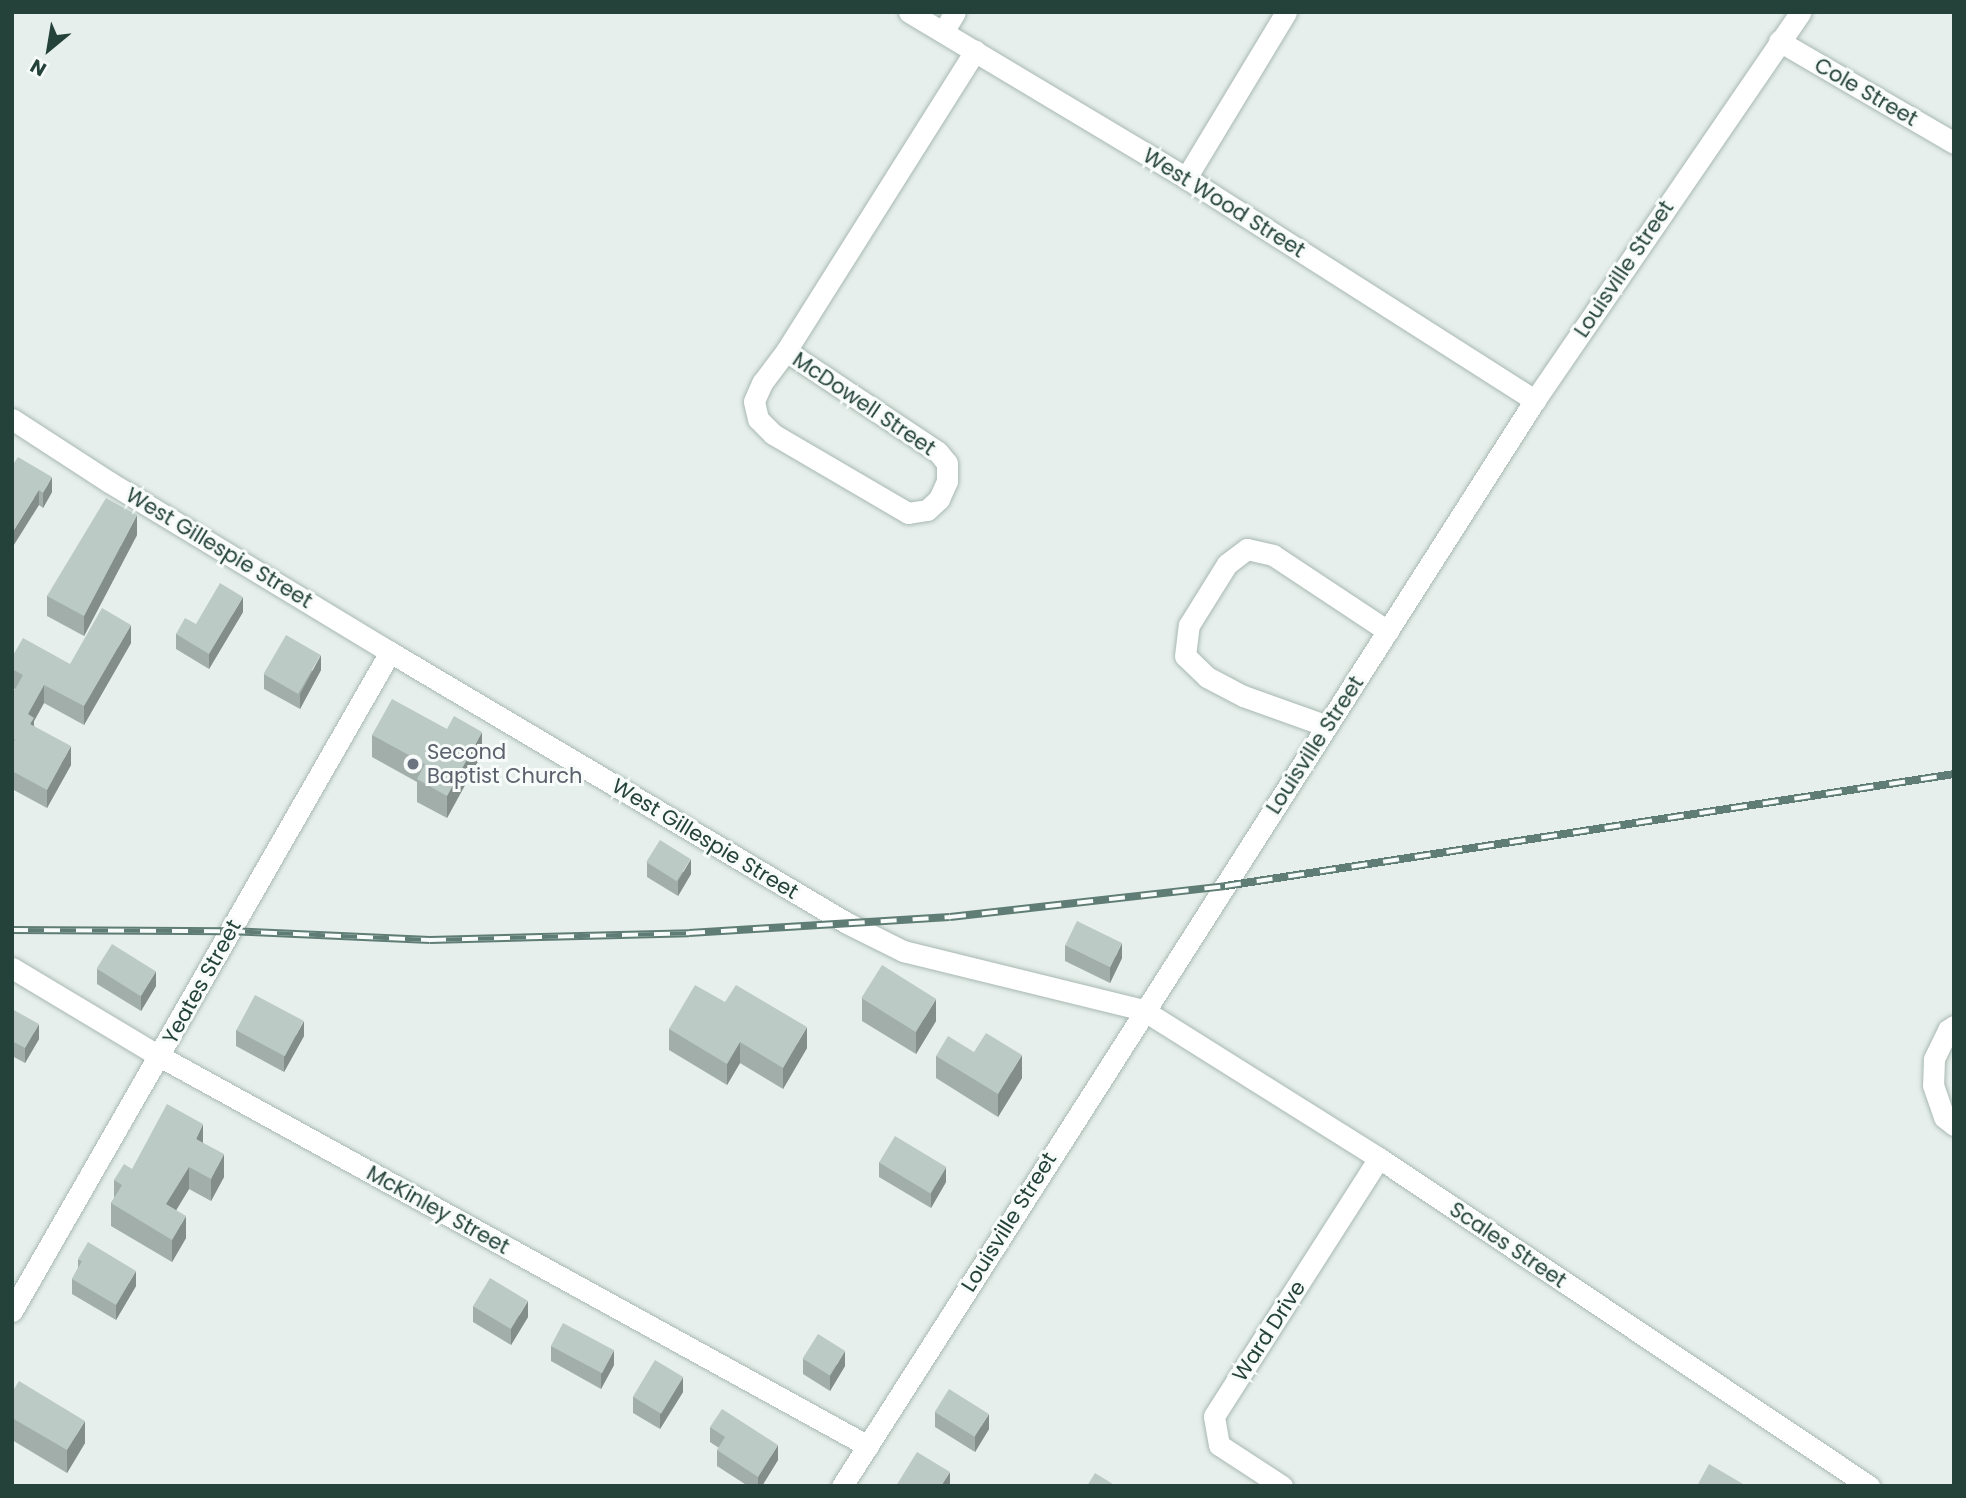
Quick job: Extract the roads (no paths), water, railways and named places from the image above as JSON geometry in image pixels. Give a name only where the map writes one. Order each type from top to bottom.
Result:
[{"type":"street","name":"West Wood Street","points":[[909,12],[1186,178],[1535,400]]},
{"type":"street","points":[[943,32],[955,12]]},
{"type":"street","points":[[1186,178],[1286,12]]},
{"type":"street","name":"Louisville Street","points":[[842,1486],[1143,1010],[1535,400],[1779,40],[1801,12]]},
{"type":"street","name":"Cole Street","points":[[1779,40],[1954,143]]},
{"type":"street","name":"McDowell Street","points":[[786,351],[938,452],[947,463],[947,481],[939,499],[927,510],[908,513],[773,434],[758,419],[754,401],[762,383],[786,351],[975,51]]},
{"type":"street","name":"West Gillespie Street","points":[[12,419],[109,482],[390,652],[847,923],[902,951],[1143,1010]]},
{"type":"street","points":[[1327,726],[1243,696],[1207,677],[1185,656],[1189,625],[1227,564],[1247,549],[1273,555],[1388,631]]},
{"type":"street","name":"Yeates Street","points":[[12,1311],[161,1056],[229,931],[390,652]]},
{"type":"street","name":"McKinley Street","points":[[12,968],[161,1056],[867,1446]]},
{"type":"street","name":"Scales Street","points":[[1143,1010],[1379,1158],[1869,1486]]},
{"type":"street","points":[[1954,1026],[1948,1030],[1934,1059],[1933,1085],[1944,1117],[1954,1125]]},
{"type":"street","name":"Ward Drive","points":[[1282,1486],[1219,1445],[1214,1416],[1379,1158]]},
{"type":"railway","points":[[12,930],[229,931],[430,940],[689,933],[950,917],[1225,886],[1954,774]]},
{"type":"place","name":"Second Baptist Church","points":[[413,764]]}]
